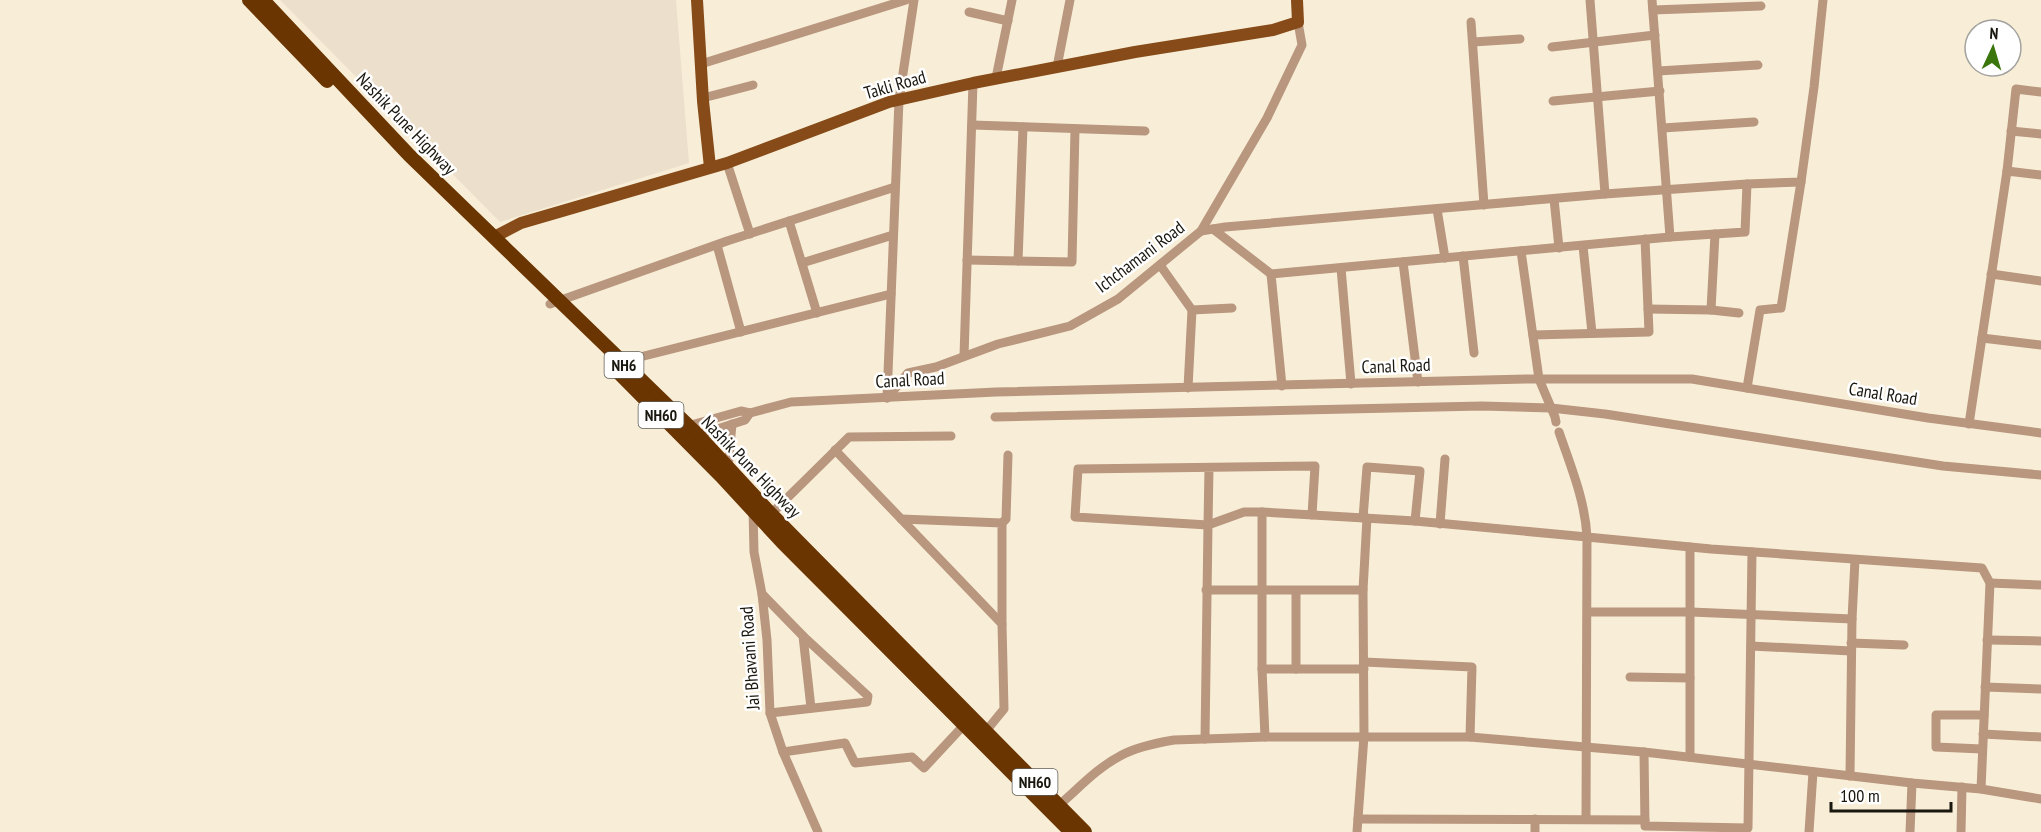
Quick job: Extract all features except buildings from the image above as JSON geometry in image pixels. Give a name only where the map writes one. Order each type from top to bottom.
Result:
[{"type":"highway","name":"Nashik Pune Highway","points":[[249,0],[417,173],[620,362],[782,542],[1071,832]]},
{"type":"highway","name":"Nashik Pune Highway","points":[[263,0],[409,155],[494,237],[554,302],[686,433],[728,468],[1085,832]]},
{"type":"main road","points":[[697,0],[710,167]]},
{"type":"main road","points":[[1297,0],[1298,22]]},
{"type":"main road","name":"Takli Road","points":[[494,237],[521,223],[727,163],[899,100],[973,82],[1273,30],[1298,22]]},
{"type":"street","points":[[701,64],[906,0]]},
{"type":"street","points":[[887,398],[899,100],[914,0]]},
{"type":"street","points":[[996,78],[1012,0]]},
{"type":"street","points":[[1057,67],[1070,0]]},
{"type":"street","points":[[1590,0],[1605,194]]},
{"type":"street","points":[[1747,388],[1760,310],[1781,308],[1815,87],[1823,0]]},
{"type":"street","points":[[1670,237],[1652,5],[1761,6]]},
{"type":"street","points":[[969,12],[1008,21]]},
{"type":"street","name":"Ichchamani Road","points":[[887,398],[908,373],[936,367],[998,344],[1070,326],[1118,298],[1201,231],[1267,118],[1302,45],[1298,22]]},
{"type":"street","points":[[1471,22],[1484,205]]},
{"type":"street","points":[[1552,47],[1655,35]]},
{"type":"street","points":[[1473,42],[1520,39]]},
{"type":"street","points":[[1658,71],[1758,65]]},
{"type":"street","points":[[964,356],[973,82]]},
{"type":"street","points":[[703,98],[753,85]]},
{"type":"street","points":[[1969,424],[2007,171],[2016,89],[2041,92]]},
{"type":"street","points":[[1553,101],[1660,91]]},
{"type":"street","points":[[1663,128],[1754,122]]},
{"type":"street","points":[[972,125],[1145,131]]},
{"type":"street","points":[[1018,261],[1023,127]]},
{"type":"street","points":[[967,260],[1072,262],[1075,129]]},
{"type":"street","points":[[2012,131],[2041,134]]},
{"type":"street","points":[[727,163],[750,234]]},
{"type":"street","points":[[2007,171],[2041,175]]},
{"type":"street","points":[[1201,231],[1605,194],[1801,182]]},
{"type":"street","points":[[1213,229],[1271,274],[1745,232],[1747,184]]},
{"type":"street","points":[[554,302],[717,244],[895,187]]},
{"type":"street","points":[[1554,199],[1559,248]]},
{"type":"street","points":[[1437,208],[1445,258]]},
{"type":"street","points":[[789,221],[817,313]]},
{"type":"street","points":[[1711,310],[1716,234]]},
{"type":"street","points":[[802,262],[893,235]]},
{"type":"street","points":[[1533,335],[1649,332],[1645,240]]},
{"type":"street","points":[[717,244],[741,332]]},
{"type":"street","points":[[1583,246],[1592,333]]},
{"type":"street","points":[[1521,251],[1539,379],[1582,498],[1587,537],[1586,819]]},
{"type":"street","points":[[1462,256],[1474,352]]},
{"type":"street","points":[[1403,262],[1418,382]]},
{"type":"street","points":[[1160,265],[1192,310],[1188,388]]},
{"type":"street","points":[[1341,268],[1351,384]]},
{"type":"street","points":[[1271,274],[1282,386]]},
{"type":"street","points":[[1991,274],[2041,281]]},
{"type":"street","points":[[620,362],[891,294]]},
{"type":"street","points":[[1192,310],[1232,308]]},
{"type":"street","points":[[1648,309],[1740,313]]},
{"type":"street","points":[[1982,338],[2041,345]]},
{"type":"street","name":"Canal Road","points":[[686,433],[741,411],[750,413],[791,402],[996,392],[1539,379],[1692,379],[1969,424],[2041,433]]},
{"type":"street","points":[[995,417],[1482,406],[1551,408],[1605,414],[1943,466],[2041,475]]},
{"type":"street","name":"Canal Road","points":[[686,433],[732,424],[744,420],[750,413]]},
{"type":"street","points":[[728,468],[732,424]]},
{"type":"street","points":[[771,514],[849,437],[951,436]]},
{"type":"street","points":[[835,450],[1002,624]]},
{"type":"street","points":[[986,731],[1004,709],[1002,523],[1006,519],[1008,455]]},
{"type":"street","points":[[1440,524],[1445,459]]},
{"type":"street","points":[[1312,515],[1315,466],[1078,469],[1075,517],[1208,525],[1245,512],[1262,512],[1312,515],[1415,521],[1690,547],[1982,568],[1990,583],[1981,789]]},
{"type":"street","points":[[1357,832],[1364,736],[1363,590],[1367,467],[1420,471],[1415,521]]},
{"type":"street","points":[[1205,739],[1209,468]]},
{"type":"street","name":"Jai Bhavani Road","points":[[753,510],[754,552],[767,640],[770,713],[783,752],[818,832]]},
{"type":"street","points":[[1262,512],[1262,669],[1265,737]]},
{"type":"street","points":[[901,519],[1002,523]]},
{"type":"street","points":[[1690,547],[1690,757]]},
{"type":"street","points":[[1358,819],[1586,819],[1645,826],[1748,828],[1752,552]]},
{"type":"street","points":[[1850,776],[1851,647],[1855,560]]},
{"type":"street","points":[[1990,583],[2041,585]]},
{"type":"street","points":[[1206,590],[1363,590]]},
{"type":"street","points":[[1296,591],[1296,669]]},
{"type":"street","points":[[762,594],[869,699],[867,702],[770,713]]},
{"type":"street","points":[[1587,612],[1691,612],[1852,619]]},
{"type":"street","points":[[803,636],[811,708]]},
{"type":"street","points":[[1987,640],[2041,641]]},
{"type":"street","points":[[1751,646],[1904,645]]},
{"type":"street","points":[[1262,669],[1364,665],[1472,667],[1470,737]]},
{"type":"street","points":[[1630,677],[1690,678]]},
{"type":"street","points":[[1985,687],[2041,689]]},
{"type":"street","points":[[1982,749],[1936,747],[1936,715],[1984,715]]},
{"type":"street","points":[[783,752],[844,743],[855,763],[912,757],[924,768],[964,725]]},
{"type":"street","points":[[1983,734],[2041,737]]},
{"type":"street","points":[[1058,806],[1120,756],[1151,744],[1174,740],[1364,736],[1470,737],[1644,752],[1981,789],[2041,799]]},
{"type":"street","points":[[1644,752],[1645,826]]},
{"type":"street","points":[[1809,832],[1813,772]]},
{"type":"street","points":[[1911,832],[1912,783]]},
{"type":"street","points":[[1961,832],[1962,787]]},
{"type":"street","points":[[1535,819],[1535,832]]},
{"type":"shaded area","points":[[280,0],[676,0],[689,163],[500,222]]}]
